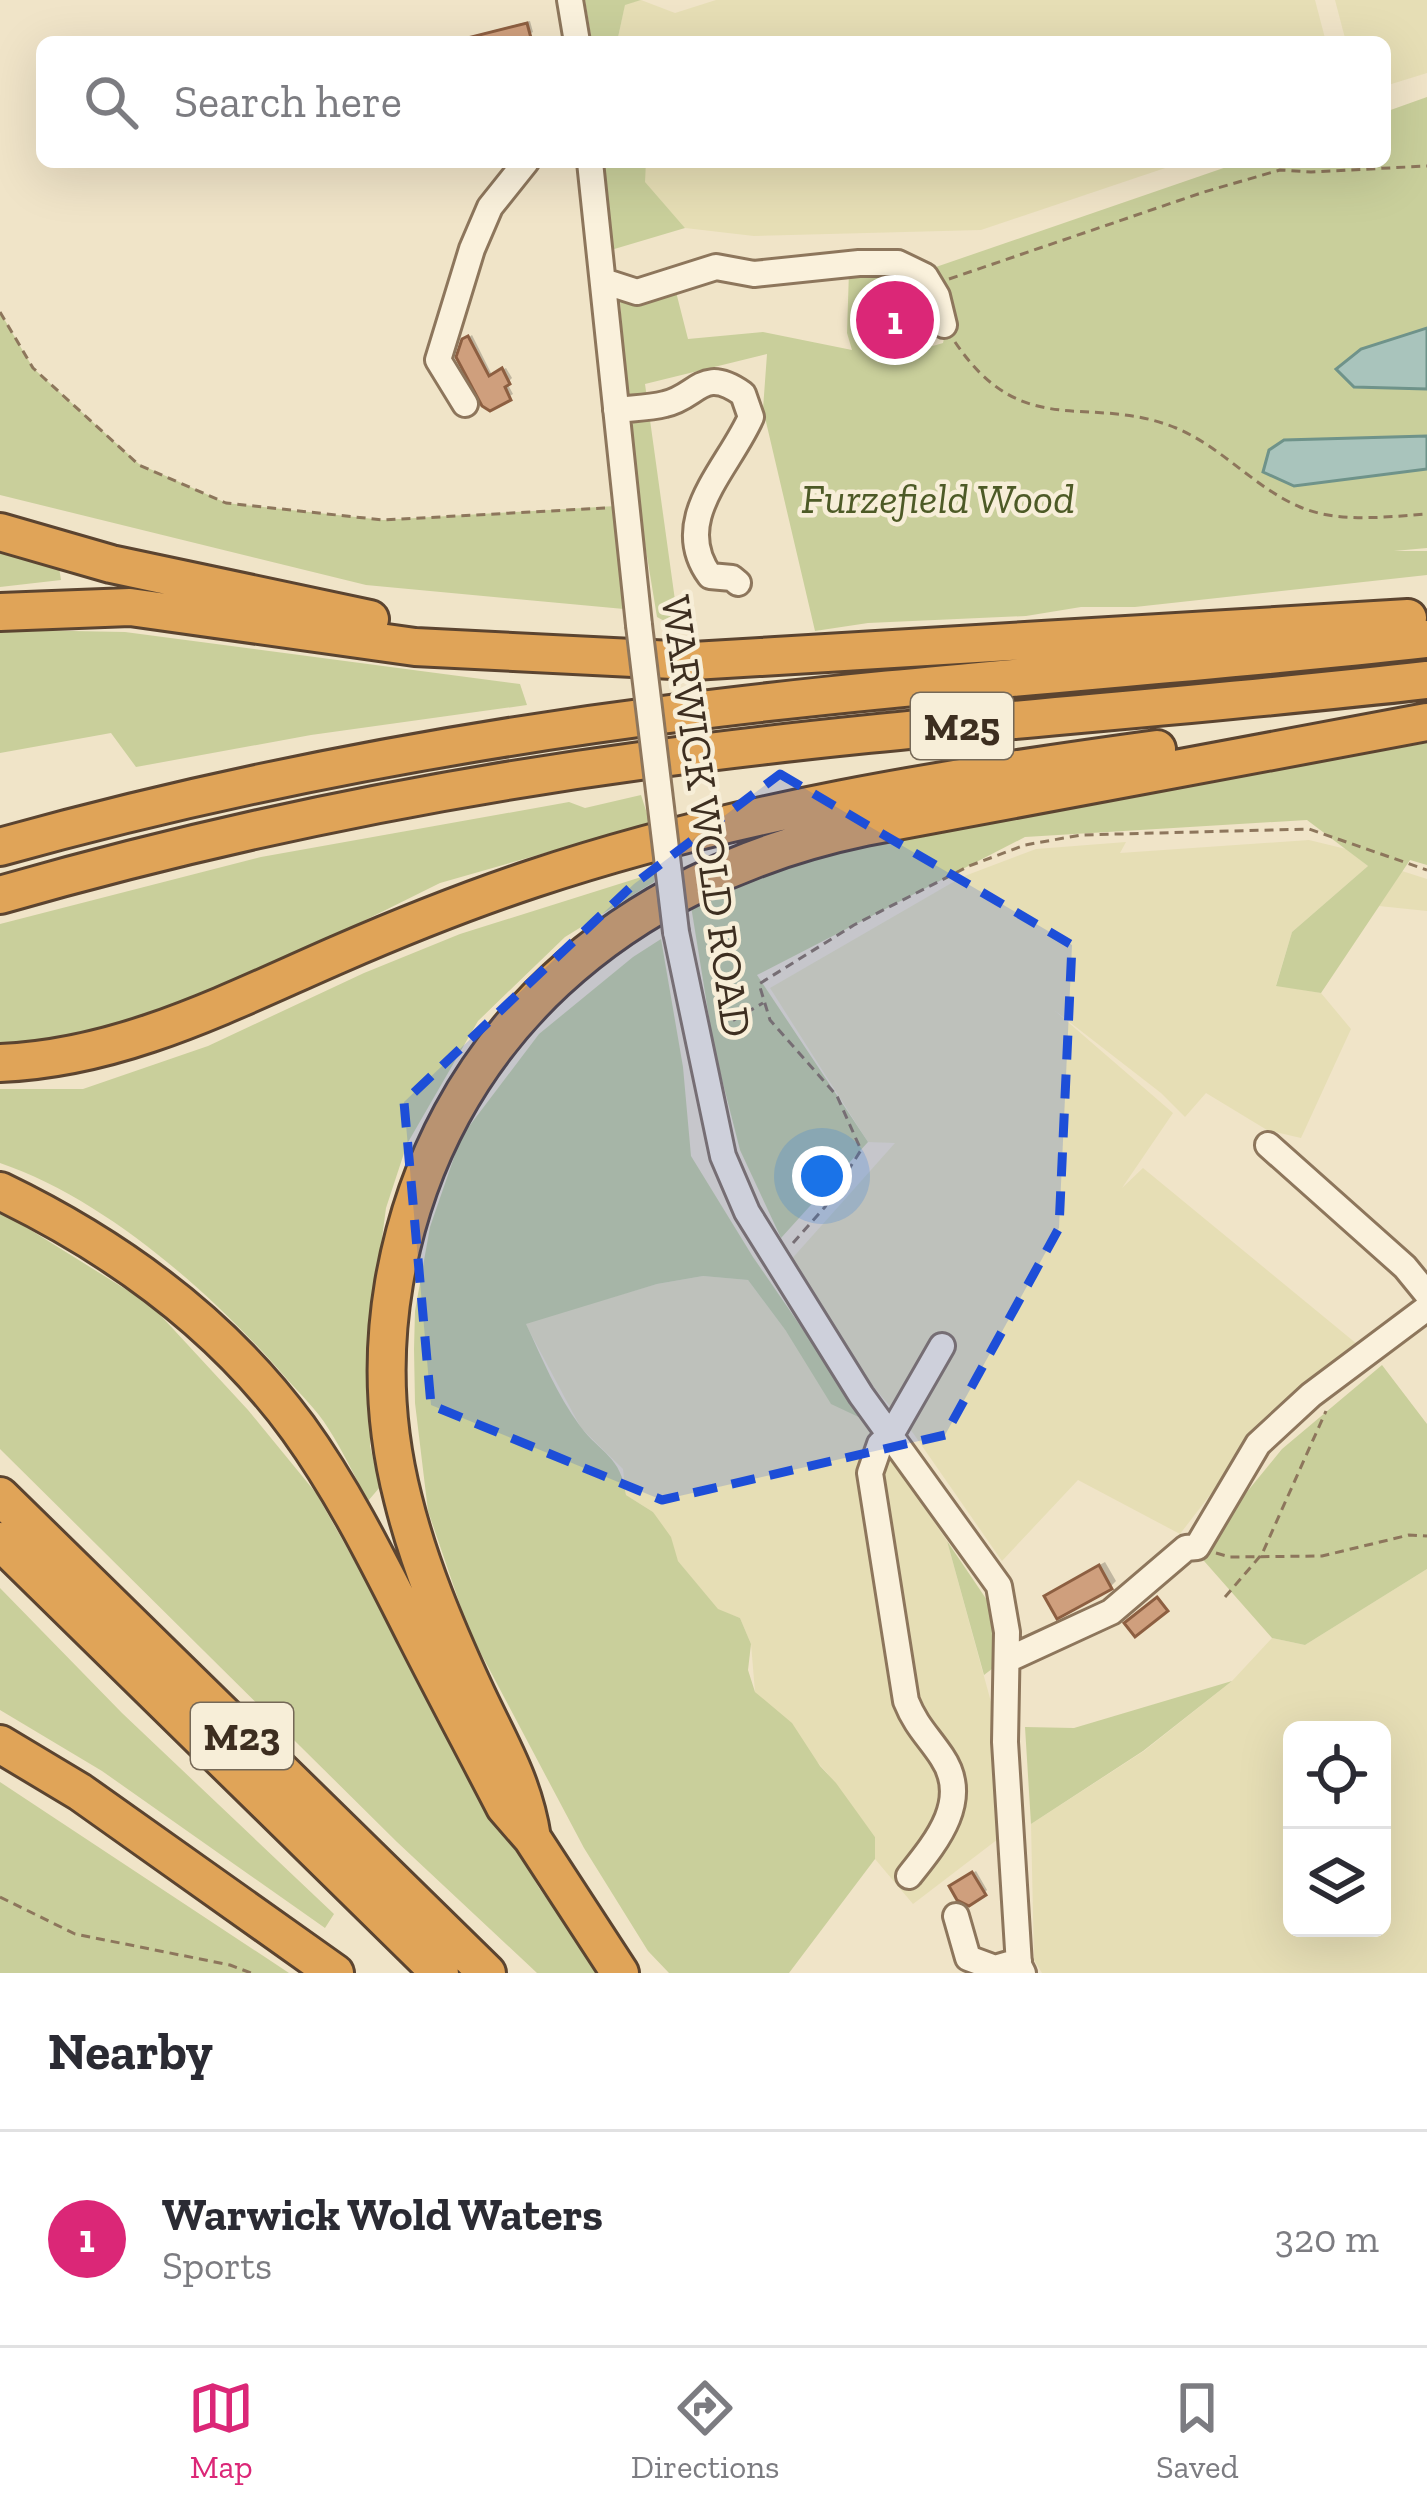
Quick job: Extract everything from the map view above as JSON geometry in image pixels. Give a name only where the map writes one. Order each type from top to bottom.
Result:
[{"type":"highway","points":[[0,532],[112,564],[498,650]]},
{"type":"highway","points":[[0,612],[130,607],[415,646],[693,661],[1427,616]]},
{"type":"highway","name":"M25","points":[[0,847],[242,787],[516,736],[774,702],[1427,639]]},
{"type":"highway","name":"M25","points":[[0,896],[313,817],[570,771],[786,743],[1427,680]]},
{"type":"highway","points":[[0,1063],[98,1050],[143,1037],[462,904],[709,826],[894,787],[1427,705]]},
{"type":"highway","points":[[532,1838],[525,1796],[442,1619],[425,1571],[402,1498],[388,1412],[388,1317],[417,1190],[457,1104],[512,1024],[574,961],[620,928],[680,891],[776,849],[909,818],[1427,722]]},
{"type":"highway","points":[[0,1191],[84,1234],[171,1295],[271,1394],[344,1498],[505,1807],[532,1838],[620,1973]]},
{"type":"highway","name":"M23","points":[[0,1496],[487,1973]]},
{"type":"highway","name":"M23","points":[[0,1540],[440,1973]]},
{"type":"highway","points":[[0,1744],[80,1792],[335,1973]]},
{"type":"street","points":[[570,0],[576,36]]},
{"type":"street","points":[[465,404],[439,360],[472,248],[490,207],[521,168]]},
{"type":"street","name":"WARWICK WOLD ROAD","points":[[591,168],[676,932],[723,1156],[776,1263],[862,1395],[999,1586],[1007,1660],[1005,1742],[1021,1967]]},
{"type":"street","points":[[603,281],[637,292],[716,267],[754,274],[898,263],[925,276],[944,325]]},
{"type":"street","points":[[616,410],[670,404],[697,385],[713,381],[742,394],[751,417],[694,523],[696,548],[710,576],[738,583]]},
{"type":"street","points":[[1268,1145],[1405,1267],[1427,1294]]},
{"type":"street","points":[[1007,1660],[1111,1612],[1186,1548],[1197,1547],[1258,1444],[1311,1395],[1427,1308]]},
{"type":"street","points":[[909,1876],[942,1829],[956,1798],[953,1774],[916,1727],[906,1701],[870,1473],[880,1444],[892,1433],[942,1346]]},
{"type":"street","points":[[956,1916],[968,1958],[995,1968],[1021,1967]]},
{"type":"path","points":[[1391,168],[1427,166]]},
{"type":"path","points":[[930,285],[1280,170],[1388,168]]},
{"type":"path","points":[[0,312],[33,368],[139,465],[226,503],[383,520],[625,507]]},
{"type":"path","points":[[944,325],[990,380],[1026,404],[1080,414],[1116,414],[1173,427],[1229,458],[1300,507],[1326,514],[1385,518],[1427,514]]},
{"type":"path","points":[[776,1263],[826,1207],[861,1150],[837,1096],[770,1019],[759,983],[854,925],[969,866],[1025,845],[1081,835],[1309,829],[1427,870]]},
{"type":"path","points":[[699,1040],[765,1002]]},
{"type":"path","points":[[1225,1597],[1262,1554],[1325,1418],[1326,1405]]},
{"type":"path","points":[[1197,1547],[1229,1558],[1322,1556],[1409,1535],[1427,1536]]},
{"type":"path","points":[[0,1897],[75,1934],[251,1973]]},
{"type":"highlighted area","points":[[780,774],[1072,945],[1059,1228],[945,1435],[662,1500],[431,1405],[404,1102],[634,884]]},
{"type":"shaded area","points":[[641,0],[675,13],[716,0],[1315,0],[1324,36],[618,36],[625,4]]},
{"type":"shaded area","points":[[1335,0],[1427,0],[1427,73],[1391,84],[1391,36],[1344,36]]},
{"type":"shaded area","points":[[645,168],[1165,168],[981,230],[754,236],[685,228],[644,182]]},
{"type":"shaded area","points":[[1309,840],[1346,849],[1368,866],[1292,932],[1276,985],[1321,993],[1351,1029],[1301,1138],[1267,1130],[1206,1093],[1185,1117],[1054,1010],[1173,1113],[1122,1188],[1143,1168],[1363,1349],[1253,1439],[1180,1534],[1078,1480],[1002,1561],[913,1433],[847,1356],[789,1262],[895,1143],[868,1142],[770,988],[962,877],[1036,849],[1126,842],[1120,853]]},
{"type":"shaded area","points":[[1402,871],[1427,879],[1427,911],[1379,906]]},
{"type":"shaded area","points":[[703,1276],[748,1280],[865,1420],[947,1541],[997,1724],[998,1839],[913,1904],[875,1859],[875,1837],[827,1773],[755,1692],[751,1644],[740,1618],[718,1610],[678,1561],[653,1512],[626,1495],[623,1469],[581,1428],[525,1323],[657,1284]]},
{"type":"shaded area","points":[[1427,1569],[1427,1973],[1042,1973],[1034,1960],[1031,1824],[1144,1751],[1232,1681],[1272,1638],[1305,1645]]},
{"type":"green space","points":[[585,0],[641,0],[625,5],[618,36],[591,36]]},
{"type":"green space","name":"Furzefield Wood","points":[[1427,97],[1427,548],[1394,551],[1427,551],[1427,575],[1135,607],[1081,607],[1026,616],[868,623],[815,631],[763,409],[767,354],[645,384],[679,629],[657,617],[630,453],[620,299],[649,302],[674,284],[688,339],[763,332],[852,350],[847,333],[849,271],[884,270],[921,284],[880,287],[874,332],[897,346],[934,346],[943,343],[950,312],[933,268],[1224,168],[1391,168],[1391,110]]},
{"type":"green space","points":[[604,168],[646,168],[645,182],[685,228],[611,250]]},
{"type":"green space","points":[[0,312],[33,368],[139,464],[226,503],[383,520],[616,506],[624,609],[366,585],[0,495]]},
{"type":"green space","points":[[0,551],[59,567],[61,580],[0,587]]},
{"type":"green space","points":[[125,632],[520,684],[527,705],[311,735],[136,767],[111,733],[0,753],[0,633]]},
{"type":"green space","points":[[1427,743],[1427,865],[1410,860],[1321,993],[1276,986],[1292,932],[1368,866],[1307,820],[1025,837],[757,975],[868,1142],[781,1238],[740,1150],[714,1048],[691,906],[786,866],[894,838]]},
{"type":"green space","points":[[641,795],[650,823],[440,883],[301,952],[151,1018],[96,1035],[0,1052],[0,924],[261,857],[569,802],[585,808]]},
{"type":"green space","points":[[654,873],[654,882],[565,937],[478,1021],[407,1144],[386,1208],[372,1313],[370,1446],[380,1487],[368,1501],[319,1415],[226,1314],[118,1225],[40,1179],[0,1163],[0,1089],[83,1089],[208,1046],[460,934]]},
{"type":"green space","points":[[661,939],[683,1067],[691,1156],[753,1257],[865,1420],[831,1404],[748,1280],[703,1276],[657,1284],[526,1324],[564,1402],[615,1463],[626,1495],[653,1512],[671,1537],[678,1561],[718,1609],[740,1618],[751,1644],[748,1670],[755,1692],[792,1723],[875,1837],[875,1859],[789,1973],[669,1973],[648,1951],[584,1848],[469,1631],[428,1511],[415,1403],[415,1311],[430,1227],[461,1137],[539,1034]]},
{"type":"green space","points":[[0,1211],[151,1305],[248,1410],[316,1493],[539,1888],[601,1973],[537,1973],[397,1842],[0,1449]]},
{"type":"green space","points":[[1382,1365],[1427,1424],[1427,1569],[1305,1645],[1272,1638],[1197,1553],[1282,1449]]},
{"type":"green space","points":[[947,1541],[991,1606],[1001,1662],[984,1675]]},
{"type":"green space","points":[[0,1588],[122,1713],[334,1914],[325,1928],[102,1771],[0,1710]]},
{"type":"green space","points":[[1232,1681],[1143,1751],[1031,1824],[1025,1727],[1074,1728]]},
{"type":"green space","points":[[0,1782],[289,1973],[0,1973]]},
{"type":"water","points":[[1427,328],[1427,389],[1354,387],[1336,369],[1361,349]]},
{"type":"water","points":[[1427,436],[1427,469],[1294,486],[1263,472],[1269,450],[1284,440]]},
{"type":"building","points":[[527,23],[530,36],[475,36]]},
{"type":"building","points":[[884,299],[905,302],[901,334],[880,331]]},
{"type":"building","points":[[468,336],[489,376],[502,368],[510,384],[505,387],[511,400],[490,411],[482,406],[456,357],[462,339]]},
{"type":"building","points":[[1099,1565],[1112,1589],[1057,1619],[1044,1596]]},
{"type":"building","points":[[1157,1597],[1168,1611],[1135,1637],[1124,1623]]},
{"type":"building","points":[[972,1872],[986,1895],[969,1906],[957,1900],[949,1886]]},
{"type":"place","name":"Warwick Wold Waters","points":[[895,320]]}]
